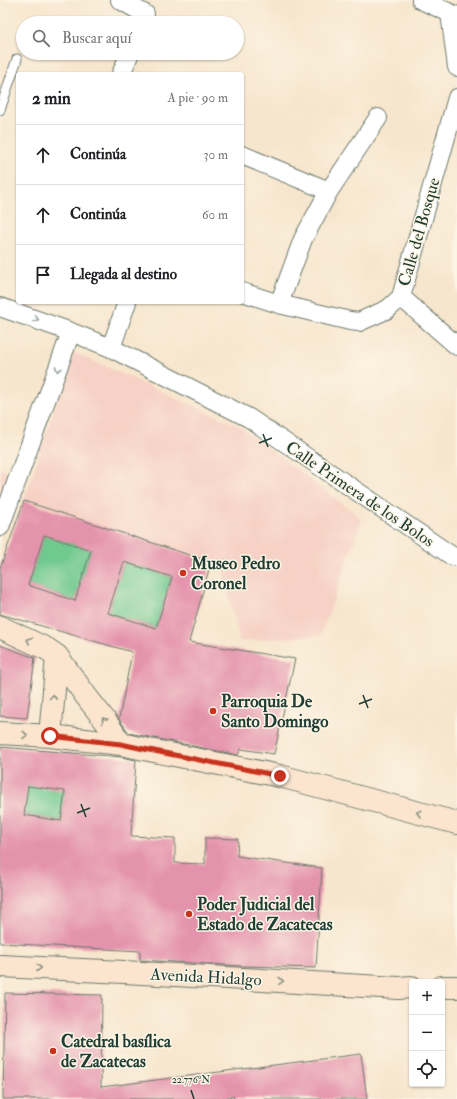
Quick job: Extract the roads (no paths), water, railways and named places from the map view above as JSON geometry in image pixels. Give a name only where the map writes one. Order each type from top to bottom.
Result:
[{"type":"street","points":[[120,0],[146,12]]},
{"type":"street","points":[[421,0],[453,14],[457,67]]},
{"type":"street","points":[[122,72],[127,60]]},
{"type":"street","name":"Calle del Bosque","points":[[401,296],[457,98]]},
{"type":"street","points":[[279,304],[303,239],[329,191],[378,118]]},
{"type":"street","points":[[244,156],[329,191]]},
{"type":"street","points":[[244,293],[279,304],[359,322],[388,309],[401,296],[457,346]]},
{"type":"street","points":[[111,348],[126,304]]},
{"type":"street","name":"Calle Primera de los Bolos","points":[[0,307],[111,348],[249,418],[452,556],[457,557]]},
{"type":"street","points":[[0,527],[71,332]]},
{"type":"street","points":[[0,627],[47,649],[57,656],[121,744]]},
{"type":"street","points":[[50,736],[57,656]]},
{"type":"street","points":[[0,733],[50,736],[121,744],[280,776],[457,823]]},
{"type":"street","name":"Avenida Hidalgo","points":[[0,966],[398,988],[409,987]]},
{"type":"street","points":[[445,987],[457,987]]},
{"type":"lane","points":[[0,110],[17,60]]},
{"type":"place","name":"Museo Pedro Coronel","points":[[183,573]]},
{"type":"place","name":"Parroquia De Santo Domingo","points":[[213,711]]},
{"type":"place","name":"Poder Judicial del Estado de Zacatecas","points":[[189,914]]},
{"type":"place","name":"Catedral basílica de Zacatecas","points":[[53,1051]]}]
